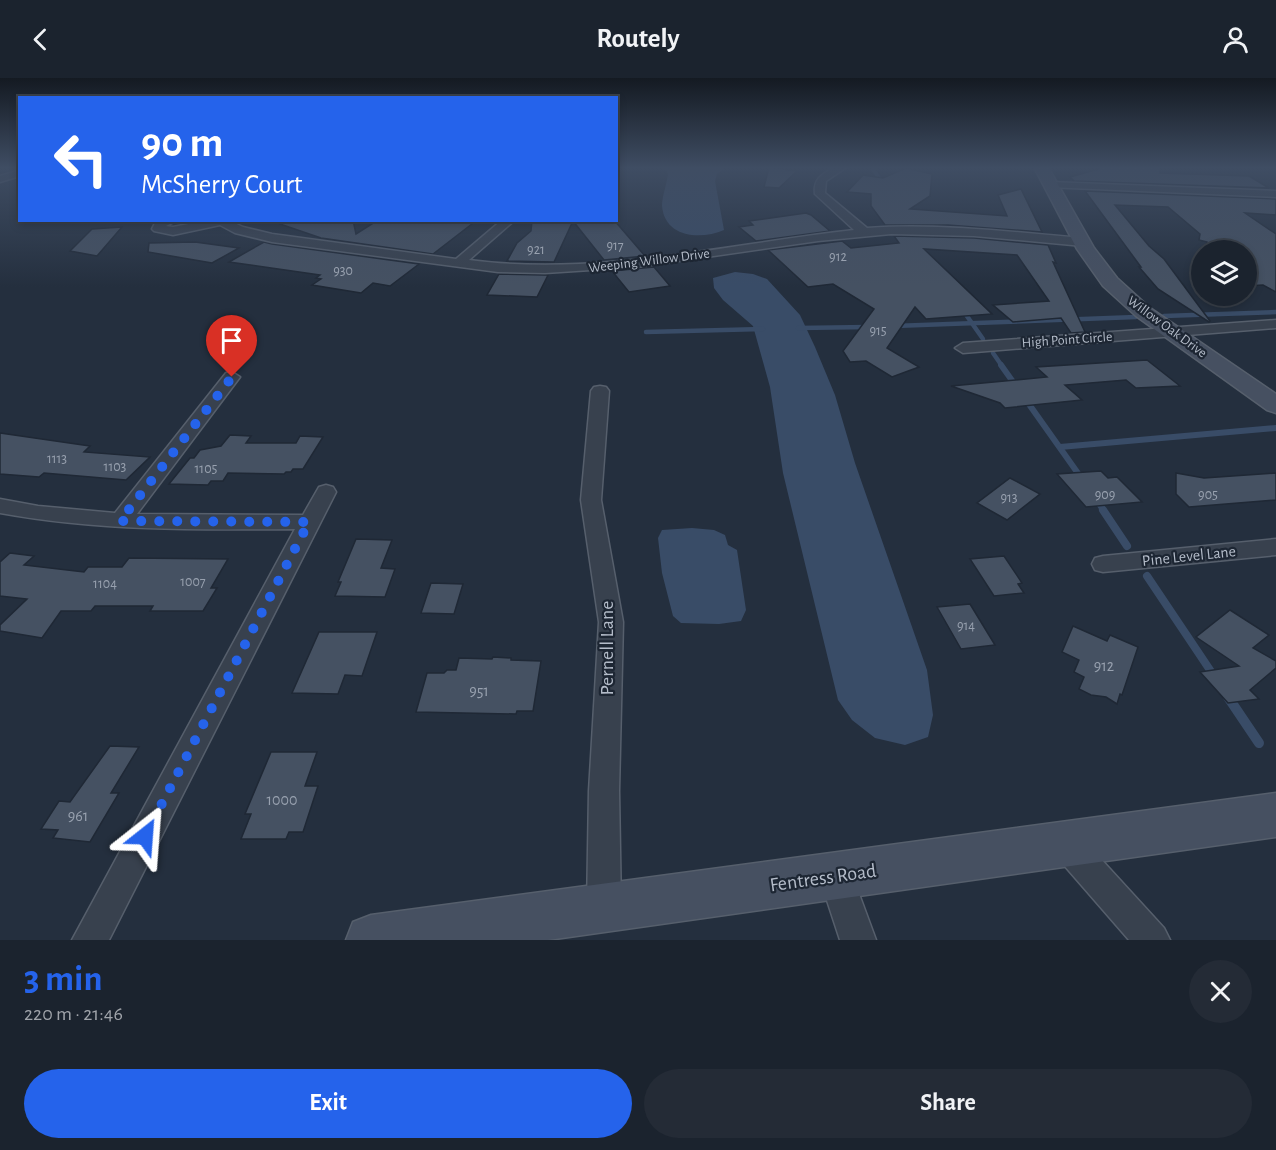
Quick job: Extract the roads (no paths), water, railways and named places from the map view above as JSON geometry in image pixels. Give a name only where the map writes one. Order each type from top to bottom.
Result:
[{"type":"street","points":[[835,207],[864,232]]},
{"type":"street","name":"Willow Oak Drive","points":[[1063,207],[1110,282],[1143,312],[1276,405]]},
{"type":"street","points":[[167,222],[159,225],[158,229],[174,231],[214,222]]},
{"type":"street","name":"Weeping Willow Drive","points":[[221,222],[238,230],[272,238],[458,263],[534,270],[591,269],[864,232],[941,230],[1083,242]]},
{"type":"street","points":[[458,263],[508,222]]},
{"type":"street","name":"High Point Circle","points":[[963,348],[1276,324]]},
{"type":"street","points":[[120,521],[232,377]]},
{"type":"street","name":"Pernell Lane","points":[[600,391],[591,500],[611,622],[604,791],[604,908]]},
{"type":"street","points":[[90,940],[326,492]]},
{"type":"street","points":[[0,506],[45,514],[120,521],[309,522]]},
{"type":"street","name":"Pine Level Lane","points":[[1103,564],[1276,547]]},
{"type":"street","name":"Fentress Road","points":[[371,940],[1067,845],[1276,814]]},
{"type":"street","points":[[1067,845],[1152,940]]},
{"type":"street","points":[[836,876],[858,940]]},
{"type":"water","points":[[662,207],[720,207],[724,230],[705,235],[686,234],[670,225]]},
{"type":"water","points":[[735,272],[753,274],[767,279],[800,315],[835,395],[855,463],[927,670],[933,715],[928,737],[905,745],[875,738],[852,720],[838,700],[783,473],[770,387],[753,326],[723,300],[714,288],[713,278]]},
{"type":"water","points":[[692,528],[714,530],[725,535],[728,545],[737,550],[746,610],[741,621],[719,624],[681,623],[673,616],[662,573],[658,538],[662,530]]},
{"type":"waterway","points":[[962,309],[972,323]]},
{"type":"waterway","points":[[1164,316],[1276,312]]},
{"type":"waterway","points":[[972,323],[1136,317]]},
{"type":"waterway","points":[[894,326],[972,323]]},
{"type":"waterway","points":[[972,323],[983,339]]},
{"type":"waterway","points":[[798,328],[868,327]]},
{"type":"waterway","points":[[646,332],[763,329]]},
{"type":"waterway","points":[[993,353],[1002,366]]},
{"type":"waterway","points":[[1001,365],[1016,386]]},
{"type":"waterway","points":[[1026,400],[1082,479]]},
{"type":"waterway","points":[[1060,447],[1276,428]]},
{"type":"waterway","points":[[1095,498],[1104,511]]},
{"type":"waterway","points":[[1103,510],[1127,546]]},
{"type":"waterway","points":[[1147,576],[1214,676]]},
{"type":"waterway","points":[[1228,697],[1259,743]]}]
